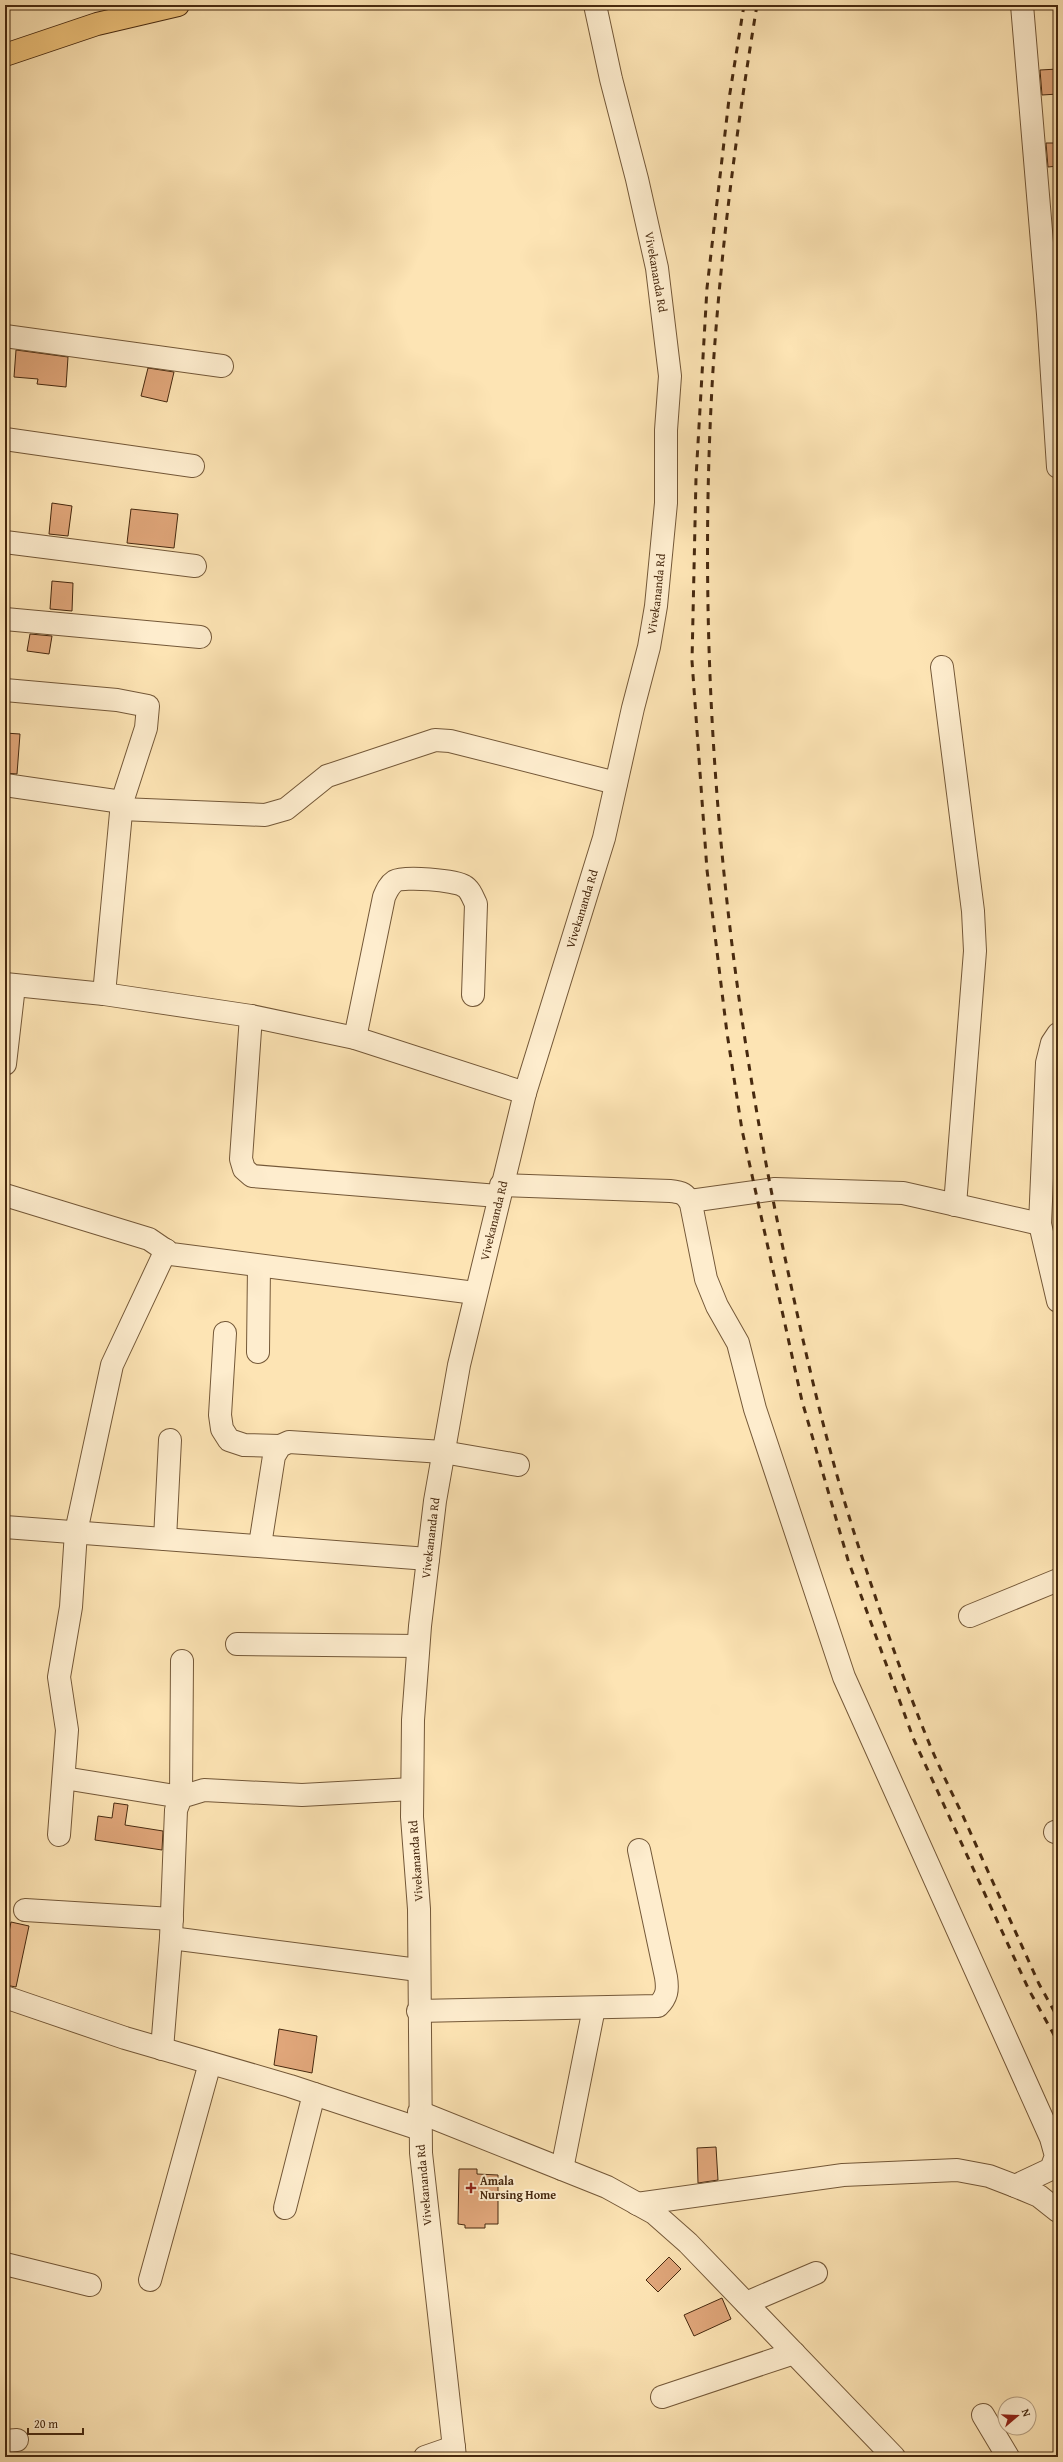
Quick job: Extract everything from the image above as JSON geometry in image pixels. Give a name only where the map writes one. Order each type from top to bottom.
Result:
[{"type":"main road","points":[[5,55],[114,12],[178,5]]},
{"type":"street","name":"Vivekananda Rd","points":[[454,2452],[429,2235],[420,2120],[418,2011],[419,1909],[412,1817],[413,1720],[418,1646],[428,1559],[443,1452],[459,1365],[500,1190],[525,1093],[604,838],[656,606],[666,503],[666,430],[670,376],[657,268],[637,179],[611,79],[595,5]]},
{"type":"street","points":[[1022,5],[1053,314],[1058,467]]},
{"type":"street","points":[[5,336],[222,366]]},
{"type":"street","points":[[5,439],[193,466]]},
{"type":"street","points":[[5,542],[195,566]]},
{"type":"street","points":[[5,619],[200,637]]},
{"type":"street","points":[[942,667],[973,911],[975,951],[955,1205]]},
{"type":"street","points":[[5,690],[117,700],[148,706],[146,728],[122,806],[104,994]]},
{"type":"street","points":[[5,785],[122,806],[265,815],[277,813],[286,809],[327,776],[435,740],[450,741],[616,782]]},
{"type":"street","points":[[355,1038],[384,896],[388,887],[396,881],[406,879],[452,883],[464,886],[472,894],[476,904],[473,995]]},
{"type":"street","points":[[5,1064],[10,985],[104,994],[251,1016],[355,1038],[525,1093]]},
{"type":"street","points":[[251,1016],[241,1159],[244,1169],[252,1176],[500,1190],[670,1191],[682,1192],[690,1201],[706,1279],[717,1306],[738,1343],[755,1409],[844,1677],[1051,2138],[1056,2156],[1052,2169],[1014,2186]]},
{"type":"street","points":[[1058,1034],[1052,1043],[1047,1063],[1051,1126],[1040,1224],[1058,1301]]},
{"type":"street","points":[[690,1201],[775,1189],[903,1193],[1040,1224]]},
{"type":"street","points":[[5,1196],[149,1239],[171,1254],[475,1294]]},
{"type":"street","points":[[59,1835],[67,1725],[59,1677],[72,1607],[76,1532],[112,1365],[166,1250]]},
{"type":"street","points":[[258,1352],[259,1266]]},
{"type":"street","points":[[225,1333],[220,1415],[222,1429],[229,1440],[244,1445],[280,1446],[289,1442],[302,1442],[443,1452],[518,1465]]},
{"type":"street","points":[[165,1539],[170,1440]]},
{"type":"street","points":[[260,1545],[274,1456],[280,1446]]},
{"type":"street","points":[[5,1527],[260,1545],[428,1559]]},
{"type":"street","points":[[970,1616],[1058,1580]]},
{"type":"street","points":[[237,1644],[418,1646]]},
{"type":"street","points":[[162,2049],[172,1928],[176,1810],[181,1797],[182,1661]]},
{"type":"street","points":[[64,1778],[181,1797],[204,1790],[302,1795],[412,1789]]},
{"type":"street","points":[[418,2011],[658,2006],[665,1999],[668,1990],[639,1850]]},
{"type":"street","points":[[25,1910],[172,1928],[418,1970]]},
{"type":"street","points":[[5,1997],[162,2049],[314,2094],[420,2120],[562,2169],[607,2187],[654,2213],[688,2243],[894,2457]]},
{"type":"street","points":[[562,2169],[594,2008]]},
{"type":"street","points":[[150,2280],[210,2063]]},
{"type":"street","points":[[285,2208],[314,2094]]},
{"type":"street","points":[[637,2204],[843,2175],[957,2170],[989,2176],[1039,2196],[1058,2211]]},
{"type":"street","points":[[5,2264],[90,2285]]},
{"type":"street","points":[[746,2303],[816,2273]]},
{"type":"street","points":[[662,2397],[794,2353]]},
{"type":"street","points":[[983,2415],[1008,2457]]},
{"type":"street","points":[[424,2457],[454,2452]]},
{"type":"building","points":[[1058,69],[1058,94],[1042,95],[1040,70]]},
{"type":"building","points":[[1046,143],[1058,143],[1058,166],[1048,167]]},
{"type":"building","points":[[16,350],[68,357],[66,387],[37,384],[38,379],[14,377]]},
{"type":"building","points":[[148,368],[174,372],[167,402],[141,396]]},
{"type":"building","points":[[52,503],[72,506],[68,536],[49,534]]},
{"type":"building","points":[[131,509],[178,514],[174,548],[127,543]]},
{"type":"building","points":[[52,581],[73,583],[72,611],[50,609]]},
{"type":"building","points":[[30,634],[52,636],[49,654],[27,651]]},
{"type":"building","points":[[5,733],[20,734],[17,774],[5,773]]},
{"type":"building","points":[[114,1803],[128,1805],[125,1825],[163,1831],[162,1850],[95,1840],[98,1816],[112,1818]]},
{"type":"building","points":[[11,1922],[29,1926],[16,1987],[5,1985],[5,1951]]},
{"type":"building","points":[[279,2029],[317,2036],[312,2073],[274,2065]]},
{"type":"building","points":[[716,2147],[718,2180],[698,2183],[697,2148]]},
{"type":"building","points":[[459,2169],[477,2169],[477,2174],[498,2175],[498,2224],[485,2224],[485,2228],[465,2228],[465,2225],[458,2224]]},
{"type":"building","points":[[669,2257],[681,2269],[658,2292],[646,2280]]},
{"type":"building","points":[[722,2298],[731,2319],[694,2336],[684,2315]]},
{"type":"railway","points":[[744,5],[729,99],[707,288],[696,478],[692,661],[707,870],[727,1033],[742,1130],[802,1401],[848,1560],[914,1740],[1029,1990],[1058,2042]]},
{"type":"railway","points":[[757,5],[736,141],[720,278],[713,370],[708,481],[708,592],[711,703],[718,814],[744,1034],[762,1144],[792,1292],[829,1446],[851,1522],[892,1646],[929,1743],[1039,1984],[1058,2018]]},
{"type":"place","name":"Amala Nursing Home","points":[[471,2188]]}]
